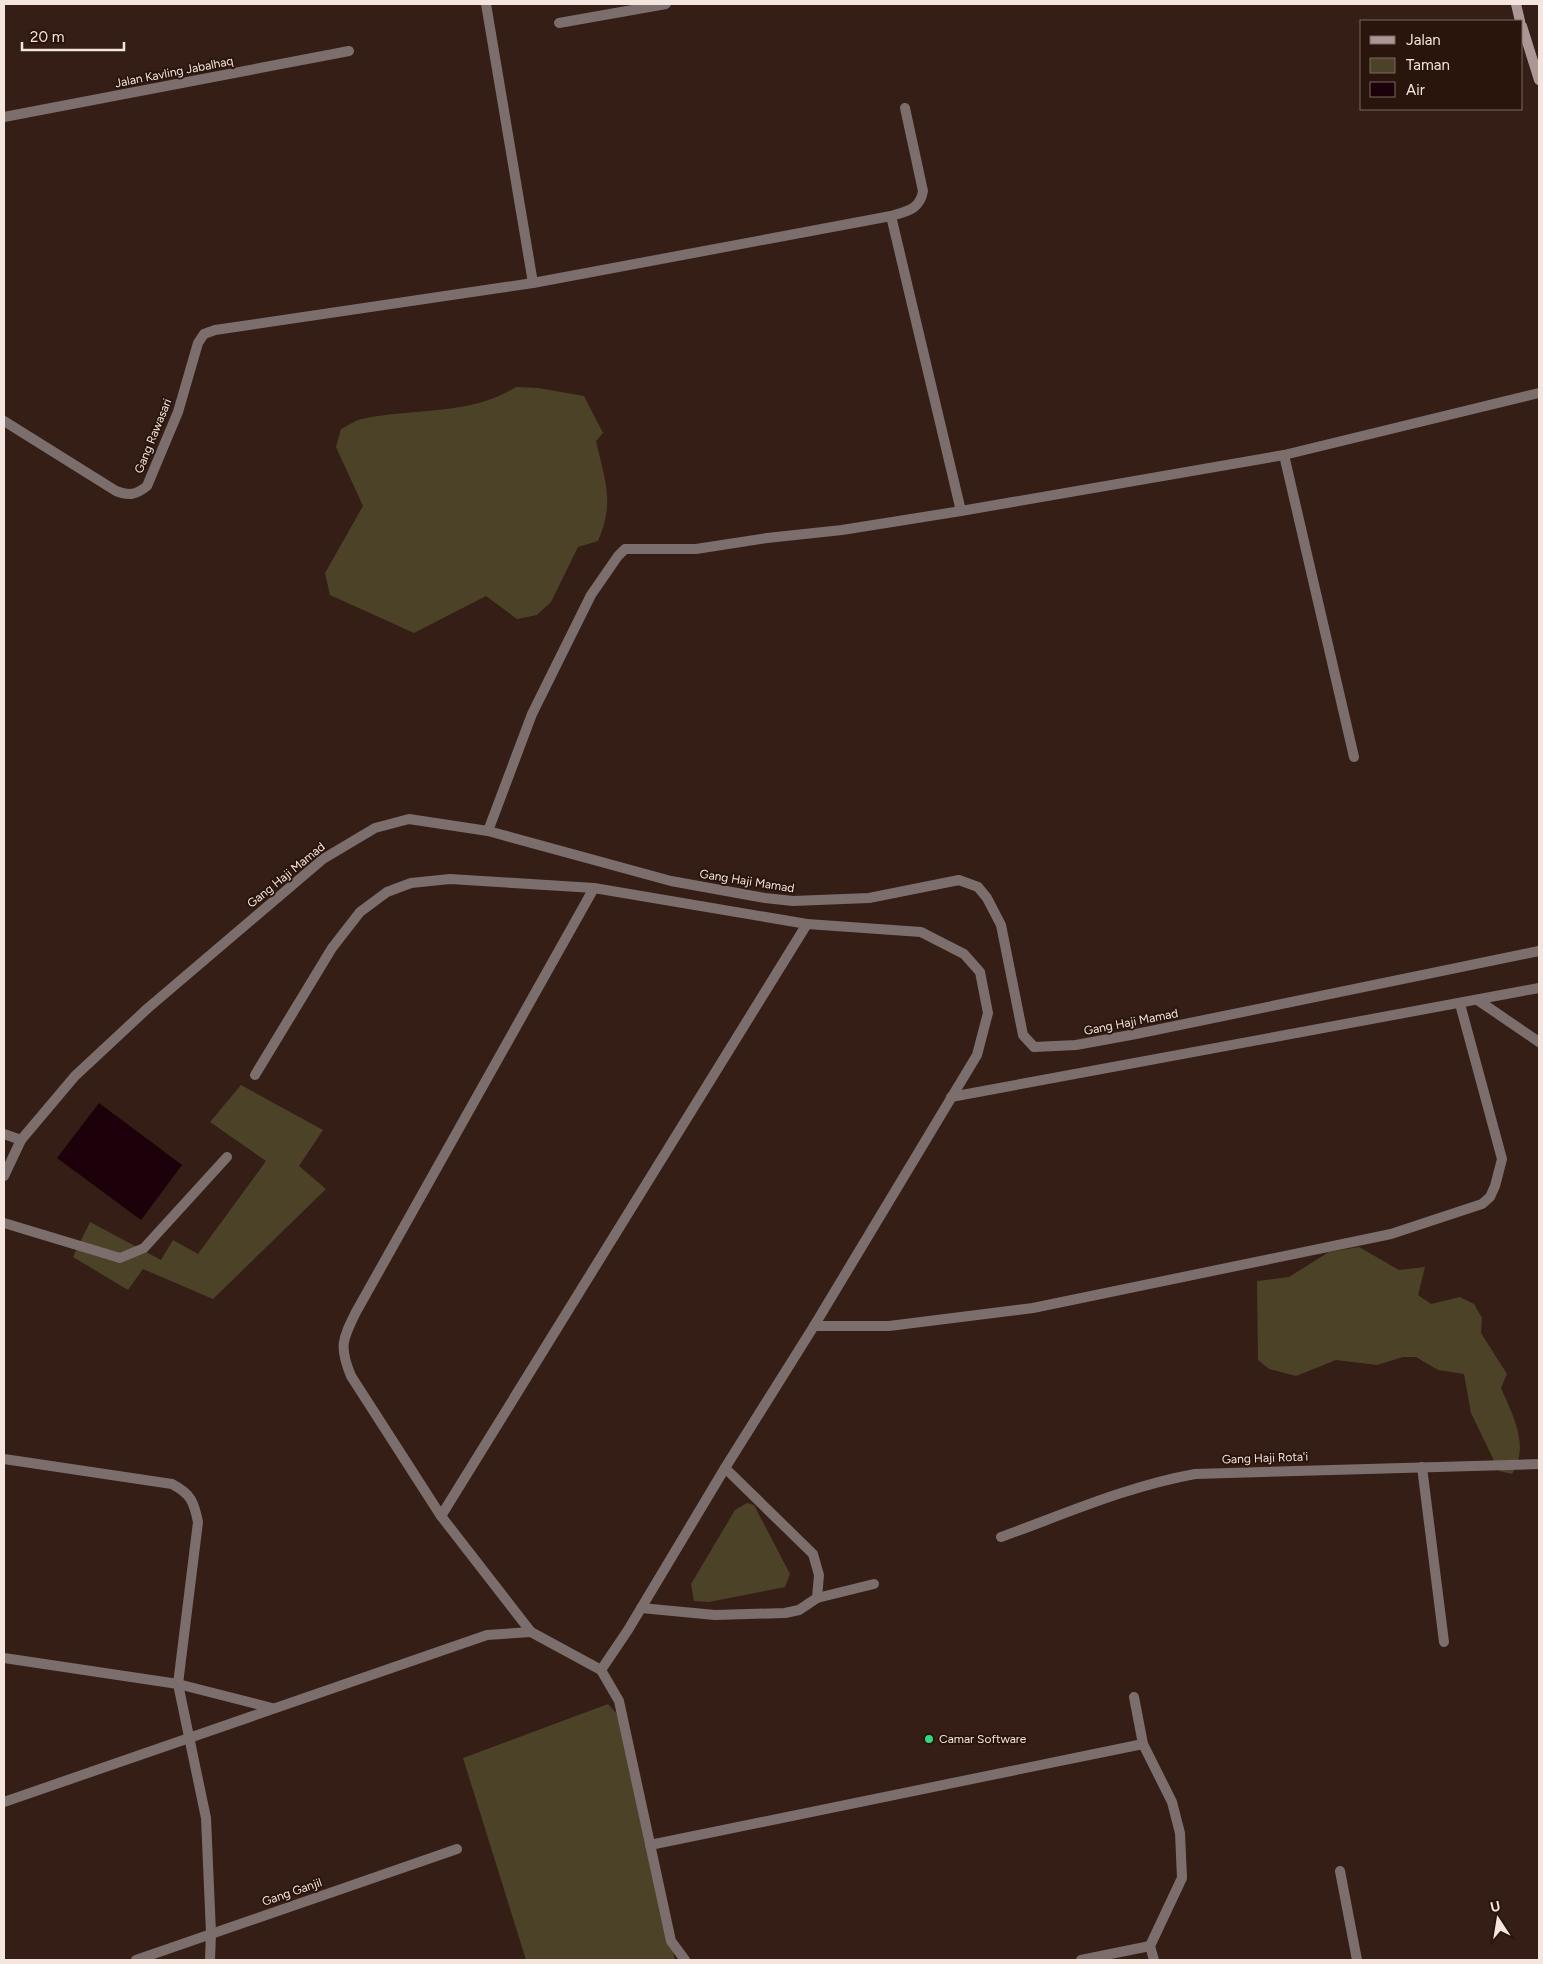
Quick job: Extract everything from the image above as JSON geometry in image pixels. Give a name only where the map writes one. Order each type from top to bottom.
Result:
[{"type":"main road","points":[[1516,4],[1520,20]]},
{"type":"main road","points":[[1523,29],[1539,80]]},
{"type":"street","points":[[486,4],[533,283],[892,216],[913,209],[921,202],[924,191],[905,108]]},
{"type":"street","points":[[559,23],[666,4]]},
{"type":"street","name":"Jalan Kavling Jabalhaq","points":[[4,117],[349,51]]},
{"type":"street","points":[[892,216],[961,511]]},
{"type":"street","name":"Gang Rawasari","points":[[4,421],[116,491],[127,495],[138,494],[146,486],[178,412],[198,343],[204,334],[215,330],[533,283]]},
{"type":"street","points":[[488,831],[532,714],[591,595],[621,552],[631,548],[696,549],[767,538],[842,530],[961,511],[1284,455],[1539,393]]},
{"type":"street","points":[[1284,455],[1354,757]]},
{"type":"street","name":"Gang Haji Mamad","points":[[4,1176],[21,1140],[75,1076],[155,1002],[322,859],[375,828],[409,819],[488,831],[671,881],[765,898],[803,901],[869,898],[959,880],[978,887],[987,898],[1001,925],[1023,1035],[1034,1047],[1068,1046],[1136,1034],[1539,951]]},
{"type":"street","points":[[255,1075],[332,948],[360,912],[387,892],[411,883],[450,879],[594,888],[807,924],[922,932],[964,954],[980,972],[988,1013],[977,1055],[814,1326],[601,1670]]},
{"type":"street","points":[[594,888],[356,1312],[342,1354],[351,1376],[441,1516],[531,1632],[601,1670],[618,1701],[671,1941],[685,1960]]},
{"type":"street","points":[[441,1516],[807,924]]},
{"type":"street","points":[[951,1097],[1479,1001],[1539,988]]},
{"type":"street","points":[[1479,1001],[1539,1042]]},
{"type":"street","points":[[814,1326],[889,1326],[1033,1308],[1392,1234],[1482,1204],[1490,1197],[1496,1186],[1502,1159],[1460,1004]]},
{"type":"street","points":[[4,1134],[21,1140]]},
{"type":"street","points":[[4,1223],[120,1258],[144,1248],[227,1157]]},
{"type":"street","points":[[4,1459],[172,1484],[182,1489],[194,1501],[198,1522],[178,1684],[191,1737],[206,1818],[211,1933],[210,1960]]},
{"type":"street","name":"Gang Haji Rota'i","points":[[1001,1537],[1153,1482],[1195,1474],[1539,1464]]},
{"type":"street","points":[[1422,1467],[1444,1642]]},
{"type":"street","points":[[725,1468],[813,1554],[819,1575],[817,1598]]},
{"type":"street","points":[[641,1608],[715,1615],[785,1613],[799,1610],[817,1598],[874,1584]]},
{"type":"street","points":[[4,1802],[487,1634],[531,1632]]},
{"type":"street","points":[[4,1658],[178,1684],[273,1709]]},
{"type":"street","points":[[1134,1697],[1143,1744],[1172,1802],[1180,1833],[1182,1878],[1150,1946],[1154,1960]]},
{"type":"street","points":[[650,1844],[1143,1744]]},
{"type":"street","name":"Gang Ganjil","points":[[136,1960],[457,1849]]},
{"type":"street","points":[[1340,1871],[1357,1960]]},
{"type":"street","points":[[1080,1960],[1150,1946]]},
{"type":"green space","points":[[516,387],[538,388],[584,396],[603,433],[596,441],[607,491],[606,515],[603,527],[598,541],[578,547],[551,602],[537,615],[517,619],[486,596],[414,633],[330,595],[325,573],[363,506],[336,447],[341,429],[362,419],[441,410],[480,403]]},
{"type":"green space","points":[[241,1085],[323,1130],[299,1166],[326,1189],[213,1299],[143,1269],[128,1290],[73,1257],[90,1222],[161,1260],[173,1240],[198,1254],[266,1161],[210,1122]]},
{"type":"green space","points":[[1359,1247],[1399,1270],[1425,1267],[1418,1295],[1431,1304],[1460,1297],[1474,1304],[1482,1318],[1481,1333],[1507,1374],[1501,1388],[1520,1441],[1520,1452],[1512,1474],[1499,1471],[1471,1413],[1464,1374],[1438,1370],[1416,1357],[1403,1357],[1377,1365],[1336,1360],[1296,1376],[1269,1369],[1258,1360],[1257,1281],[1289,1277],[1329,1252]]},
{"type":"green space","points":[[747,1503],[754,1505],[790,1574],[785,1587],[709,1602],[694,1601],[691,1584],[735,1510]]},
{"type":"green space","points":[[608,1704],[619,1716],[675,1960],[526,1960],[463,1758]]},
{"type":"water","points":[[99,1103],[182,1165],[141,1220],[57,1158]]},
{"type":"place","name":"Camar Software","points":[[929,1739]]}]
